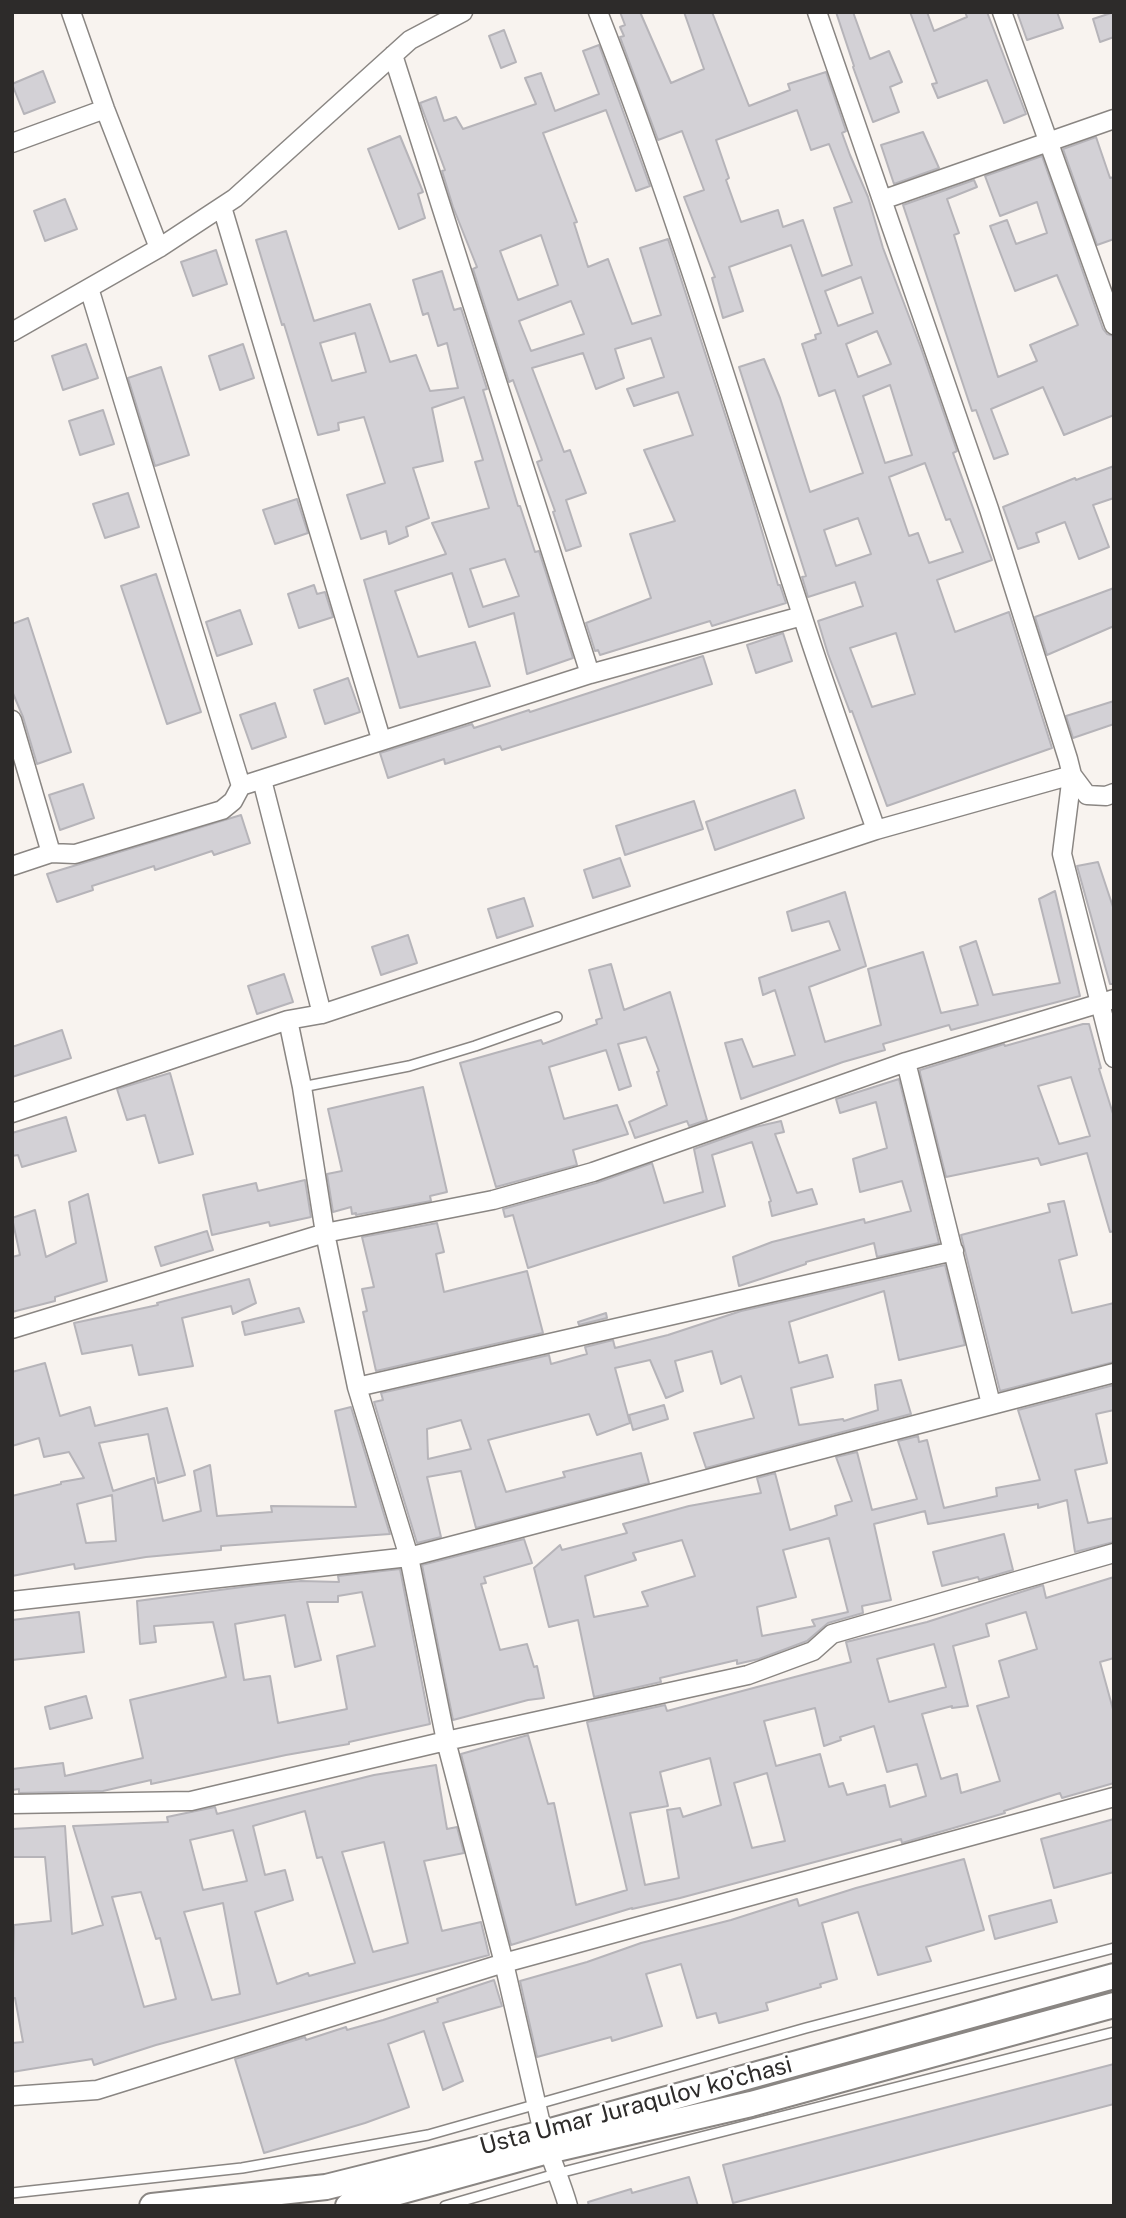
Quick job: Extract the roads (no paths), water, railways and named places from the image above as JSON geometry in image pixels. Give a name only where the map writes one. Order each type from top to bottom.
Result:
[{"type":"main road","name":"Usta Umar Juraqulov ko'chasi","points":[[152,2206],[326,2187],[550,2152],[1114,1976]]},
{"type":"main road","name":"Usta Umar Juraqulov ko'chasi","points":[[348,2206],[550,2152],[751,2104],[1114,2005]]},
{"type":"street","points":[[71,12],[104,109],[159,248]]},
{"type":"street","points":[[12,332],[159,248],[235,198],[410,40],[463,12]]},
{"type":"street","points":[[598,12],[639,115],[802,616],[876,830]]},
{"type":"street","points":[[817,12],[989,509],[1072,775],[1087,795],[1106,796],[1114,793]]},
{"type":"street","points":[[1002,12],[1114,326]]},
{"type":"street","points":[[393,55],[590,674]]},
{"type":"street","points":[[12,143],[104,109]]},
{"type":"street","points":[[882,200],[1114,119]]},
{"type":"street","points":[[222,207],[381,739]]},
{"type":"street","points":[[89,288],[241,786]]},
{"type":"street","points":[[12,866],[51,853],[75,854],[222,810],[233,801],[241,786],[381,739],[590,674],[802,616]]},
{"type":"street","points":[[12,720],[51,853]]},
{"type":"street","points":[[12,1113],[288,1020],[322,1014],[876,830],[1072,775]]},
{"type":"street","points":[[1072,775],[1062,854],[1107,1002],[1114,1058]]},
{"type":"street","points":[[262,779],[322,1014]]},
{"type":"street","points":[[12,1329],[324,1233],[493,1200],[593,1172],[906,1062],[1107,1002]]},
{"type":"street","points":[[288,1020],[302,1087],[324,1233],[357,1387],[409,1556],[446,1741],[504,1963],[537,2104],[568,2206]]},
{"type":"street","points":[[906,1062],[991,1404]]},
{"type":"street","points":[[357,1387],[954,1251]]},
{"type":"street","points":[[12,1601],[409,1556],[1114,1373]]},
{"type":"street","points":[[12,1804],[191,1801],[446,1741],[748,1675],[813,1651],[832,1634],[1114,1553]]},
{"type":"street","points":[[12,2096],[97,2090],[504,1963],[1114,1797]]},
{"type":"lane","points":[[302,1087],[409,1066],[557,1017]]},
{"type":"lane","points":[[12,2193],[242,2168],[428,2135],[806,2028],[1114,1948]]},
{"type":"lane","points":[[445,2206],[550,2152],[1114,2032]]}]
